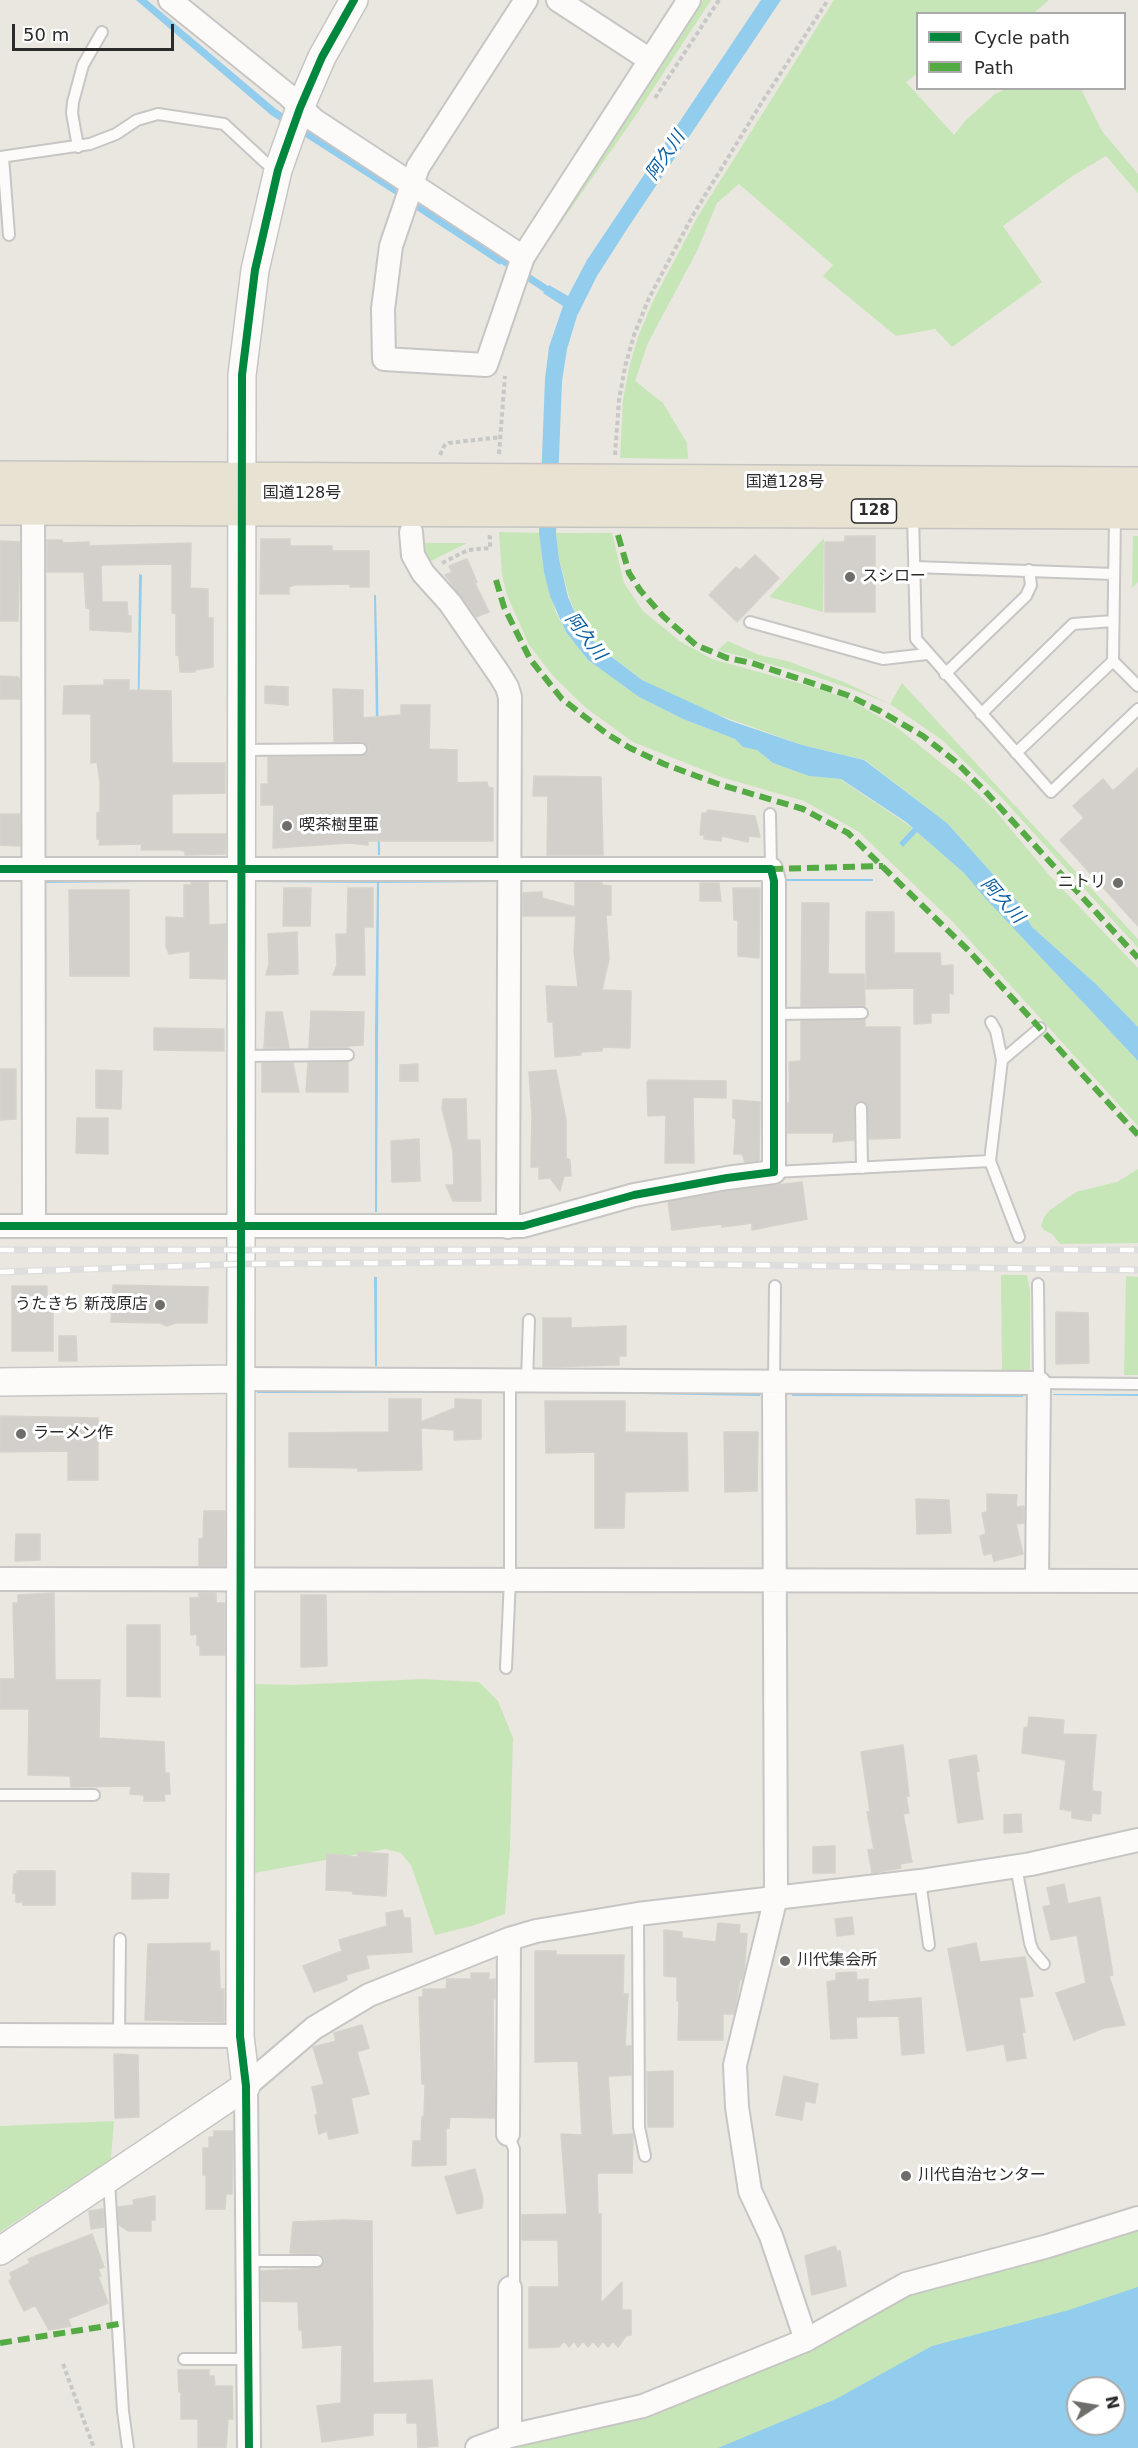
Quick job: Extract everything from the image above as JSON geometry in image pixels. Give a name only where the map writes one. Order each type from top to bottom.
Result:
[{"type":"highway","name":"国道128号","points":[[0,478],[33,493],[241,494],[495,481],[610,485],[1138,484]]},
{"type":"highway","name":"国道128号","points":[[610,485],[913,511],[1126,512]]},
{"type":"highway","name":"国道128号","points":[[0,508],[33,493]]},
{"type":"street","points":[[170,0],[289,96],[314,120],[523,256]]},
{"type":"street","points":[[249,2448],[246,2086],[240,2036],[242,375],[255,270],[278,170],[300,108],[322,57],[354,0]]},
{"type":"street","points":[[526,0],[418,167],[391,246],[383,309],[384,360],[486,366],[523,256],[689,0]]},
{"type":"street","points":[[558,0],[650,60]]},
{"type":"street","points":[[33,493],[34,1226]]},
{"type":"street","points":[[411,532],[413,555],[423,573],[450,603],[507,687],[511,707],[508,774],[508,1227]]},
{"type":"street","points":[[0,869],[771,869],[774,881],[774,1172],[634,1195],[532,1226],[0,1226]]},
{"type":"street","points":[[0,1382],[240,1379],[1040,1383],[1037,1581]]},
{"type":"street","points":[[774,1383],[776,1897],[735,2065],[737,2107],[750,2191],[771,2236],[807,2340]]},
{"type":"street","points":[[0,1579],[1138,1581]]},
{"type":"street","points":[[0,2251],[246,2086],[314,2028],[369,1995],[509,1939],[571,1923],[920,1881],[1016,1865],[1138,1840]]},
{"type":"street","points":[[508,2134],[509,1939]]},
{"type":"street","points":[[0,2035],[240,2036]]},
{"type":"street","points":[[477,2448],[510,2436],[643,2406],[807,2340],[906,2284],[1048,2246],[1138,2218]]},
{"type":"street","points":[[510,2288],[510,2436]]},
{"type":"lane","points":[[78,147],[72,113],[73,102],[83,65],[102,32]]},
{"type":"lane","points":[[9,235],[2,157],[78,147],[116,134],[137,120],[158,114],[224,124],[266,163],[278,170]]},
{"type":"lane","points":[[913,511],[916,639],[1051,792],[1138,709]]},
{"type":"lane","points":[[1126,512],[1114,574],[1113,661],[1138,686]]},
{"type":"lane","points":[[914,567],[1114,574]]},
{"type":"lane","points":[[945,674],[1030,592],[1029,570]]},
{"type":"lane","points":[[981,714],[1073,624],[1113,621]]},
{"type":"lane","points":[[750,622],[884,659],[927,654]]},
{"type":"lane","points":[[1016,753],[1113,661]]},
{"type":"lane","points":[[241,750],[361,749]]},
{"type":"lane","points":[[770,814],[771,869]]},
{"type":"lane","points":[[774,1014],[862,1013]]},
{"type":"lane","points":[[991,1022],[996,1031],[1002,1060],[990,1161],[1019,1237]]},
{"type":"lane","points":[[1002,1060],[1040,1028]]},
{"type":"lane","points":[[241,1056],[348,1055]]},
{"type":"lane","points":[[861,1108],[862,1168]]},
{"type":"lane","points":[[774,1172],[990,1161]]},
{"type":"lane","points":[[1038,1284],[1040,1383],[1138,1384]]},
{"type":"lane","points":[[774,1383],[775,1286]]},
{"type":"lane","points":[[506,1668],[519,1381],[529,1320]]},
{"type":"lane","points":[[0,1795],[94,1795]]},
{"type":"lane","points":[[1016,1865],[1030,1943],[1033,1951],[1044,1964]]},
{"type":"lane","points":[[920,1881],[929,1945]]},
{"type":"lane","points":[[638,1914],[639,2127],[645,2156]]},
{"type":"lane","points":[[119,2036],[120,1938]]},
{"type":"lane","points":[[508,2134],[514,2150],[514,2281],[510,2288]]},
{"type":"lane","points":[[108,2178],[123,2411],[128,2448]]},
{"type":"lane","points":[[248,2261],[317,2261]]},
{"type":"lane","points":[[184,2359],[248,2359]]},
{"type":"path","points":[[651,103],[719,0]]},
{"type":"path","points":[[610,485],[625,367],[634,335],[649,298],[693,214],[828,0]]},
{"type":"path","points":[[495,481],[500,454],[504,377],[507,366]]},
{"type":"path","points":[[438,461],[444,446],[449,443],[501,437]]},
{"type":"path","points":[[423,573],[468,550],[490,548],[490,537],[478,538]]},
{"type":"path","points":[[63,2364],[94,2448]]},
{"type":"green space","points":[[703,0],[711,0],[636,115],[542,250],[528,276],[495,378],[529,271],[537,254]]},
{"type":"green space","points":[[834,0],[1049,0],[1035,12],[916,12],[916,75],[906,82],[954,135],[966,120],[995,94],[1003,90],[1082,90],[1102,131],[1138,174],[1138,193],[1106,156],[1074,175],[1003,226],[1042,282],[952,347],[935,329],[896,336],[823,276],[833,265],[739,184],[717,203],[697,251],[648,343],[635,381],[663,403],[687,443],[688,459],[620,458],[623,400],[638,337],[654,299],[698,216]]},
{"type":"green space","points":[[499,532],[539,533],[544,572],[555,610],[566,632],[588,660],[639,697],[683,719],[735,739],[743,747],[757,750],[773,763],[809,776],[840,779],[913,828],[899,843],[902,846],[917,832],[964,873],[1138,1061],[1138,1126],[953,922],[859,832],[804,801],[721,777],[633,742],[586,708],[553,676],[529,645],[507,595],[502,575]]},
{"type":"green space","points":[[556,533],[612,533],[624,583],[643,611],[681,642],[712,659],[820,689],[850,700],[895,726],[965,782],[994,809],[1050,876],[1138,968],[1138,1027],[1096,984],[1032,927],[1017,901],[947,823],[865,760],[802,745],[702,709],[642,680],[596,645],[579,622],[569,597],[559,559]]},
{"type":"green space","points":[[1133,536],[1138,536],[1138,582],[1132,588]]},
{"type":"green space","points":[[824,538],[823,612],[769,597]]},
{"type":"green space","points":[[419,543],[467,543],[425,564]]},
{"type":"green space","points":[[728,641],[759,655],[787,661],[844,682],[890,704],[814,676],[718,650]]},
{"type":"green space","points":[[902,683],[1138,939],[1138,948],[1002,798],[942,740],[890,704]]},
{"type":"green space","points":[[1138,1169],[1138,1243],[1060,1244],[1041,1226],[1050,1210],[1076,1192],[1117,1182]]},
{"type":"green space","points":[[1001,1275],[1027,1275],[1030,1291],[1030,1373],[1002,1374]]},
{"type":"green space","points":[[1126,1276],[1138,1277],[1138,1375],[1124,1375]]},
{"type":"green space","points":[[422,1679],[479,1682],[498,1701],[513,1738],[510,1849],[505,1914],[472,1926],[435,1935],[411,1865],[401,1853],[386,1849],[254,1873],[254,1684],[292,1685]]},
{"type":"green space","points":[[114,2121],[111,2159],[0,2232],[0,2126]]},
{"type":"green space","points":[[1138,2230],[1138,2448],[512,2448],[644,2418],[817,2347],[908,2296],[1036,2262]]},
{"type":"water","points":[[136,0],[147,0],[276,109],[396,187],[396,195],[271,115]]},
{"type":"water","name":"阿久川","points":[[761,0],[781,0],[629,226],[597,276],[577,316],[567,349],[562,381],[556,533],[559,559],[568,597],[579,622],[596,645],[642,680],[731,721],[802,745],[864,760],[947,823],[1017,901],[1032,927],[1096,984],[1138,1027],[1138,1061],[964,873],[917,832],[903,847],[899,843],[913,828],[906,822],[841,779],[809,776],[773,763],[757,750],[743,747],[735,739],[683,719],[639,697],[588,660],[566,632],[550,596],[539,533],[545,379],[549,347],[563,306],[543,293],[549,285],[568,296],[587,260]]},
{"type":"water","points":[[421,203],[503,258],[500,265],[415,209],[416,204]]},
{"type":"water","points":[[139,574],[142,575],[136,859]]},
{"type":"water","points":[[374,595],[376,595],[378,681],[380,855],[378,855]]},
{"type":"water","points":[[225,879],[226,881],[46,883],[46,881]]},
{"type":"water","points":[[261,879],[497,880],[497,882],[379,883],[377,1212],[375,1212],[375,1030],[377,883],[260,882]]},
{"type":"water","points":[[760,879],[760,881],[522,882],[523,880]]},
{"type":"water","points":[[786,879],[873,879],[873,881],[786,881]]},
{"type":"water","points":[[374,1277],[377,1277],[377,1366],[375,1366]]},
{"type":"water","points":[[524,1388],[761,1392],[760,1396],[524,1392]]},
{"type":"water","points":[[258,1390],[495,1390],[495,1393],[257,1393]]},
{"type":"water","points":[[792,1392],[1023,1392],[1023,1397],[792,1396]]},
{"type":"water","points":[[1138,1394],[1138,1396],[1053,1395]]},
{"type":"water","points":[[1138,2287],[1138,2448],[718,2448],[836,2399],[932,2346],[1069,2310]]},
{"type":"building","name":"スシロー","points":[[845,536],[875,536],[875,612],[825,612],[825,542],[845,542]]},
{"type":"building","points":[[261,539],[290,539],[290,546],[332,546],[332,551],[369,551],[369,587],[350,587],[350,584],[294,585],[289,587],[289,594],[260,594]]},
{"type":"building","points":[[47,540],[62,540],[63,543],[89,542],[89,546],[191,543],[190,588],[208,589],[208,618],[213,618],[213,667],[195,670],[195,672],[180,672],[179,656],[176,655],[176,613],[172,613],[172,564],[101,565],[102,602],[127,602],[128,616],[131,616],[131,632],[90,630],[90,609],[86,608],[84,572],[47,572]]},
{"type":"building","points":[[0,541],[20,542],[18,621],[0,621]]},
{"type":"building","points":[[755,555],[779,578],[737,622],[709,595],[736,567],[740,570]]},
{"type":"building","points":[[467,559],[477,582],[475,583],[489,612],[476,617],[445,575],[452,572],[449,566]]},
{"type":"building","points":[[0,676],[18,677],[20,699],[0,699]]},
{"type":"building","points":[[104,680],[129,680],[129,690],[171,691],[172,763],[225,763],[225,793],[172,794],[172,834],[226,834],[225,854],[185,855],[185,851],[179,850],[141,850],[142,844],[99,845],[97,813],[100,812],[100,782],[97,762],[91,763],[91,714],[63,714],[64,686],[104,685]]},
{"type":"building","points":[[265,686],[288,687],[288,705],[265,703]]},
{"type":"building","points":[[333,689],[363,690],[363,718],[401,715],[401,705],[430,705],[429,749],[457,750],[457,783],[487,782],[488,787],[493,788],[493,841],[368,841],[368,845],[349,843],[273,848],[274,805],[261,805],[261,784],[268,784],[268,757],[361,756],[368,752],[368,746],[364,742],[334,742]]},
{"type":"building","name":"ニトリ","points":[[1138,768],[1138,926],[1060,840],[1084,818],[1073,806],[1103,779],[1113,791]]},
{"type":"building","points":[[534,776],[601,777],[603,855],[547,855],[548,796],[533,796]]},
{"type":"building","points":[[708,810],[755,816],[760,837],[749,836],[748,842],[722,836],[721,841],[704,839],[704,835],[700,835],[702,813]]},
{"type":"building","points":[[0,814],[20,814],[20,846],[0,845]]},
{"type":"building","points":[[191,882],[208,882],[209,925],[226,924],[225,979],[190,978],[190,951],[169,954],[166,947],[166,917],[184,918],[184,885],[192,885]]},
{"type":"building","points":[[575,882],[602,882],[602,885],[611,886],[611,915],[606,915],[609,959],[602,990],[631,991],[630,1048],[602,1047],[602,1051],[555,1057],[553,1022],[548,1022],[546,986],[578,987],[574,951],[576,916],[523,916],[523,893],[542,892],[542,898],[575,907]]},
{"type":"building","points":[[700,883],[719,883],[721,901],[700,901]]},
{"type":"building","points":[[284,888],[311,888],[310,926],[283,926]]},
{"type":"building","points":[[348,888],[373,888],[373,927],[364,927],[365,975],[333,975],[337,965],[336,934],[347,934]]},
{"type":"building","points":[[733,888],[760,888],[759,958],[738,956],[738,920],[734,920]]},
{"type":"building","points":[[69,890],[129,890],[129,976],[70,976]]},
{"type":"building","points":[[802,903],[829,903],[828,974],[864,974],[865,1006],[801,1006]]},
{"type":"building","points":[[866,912],[894,912],[894,953],[940,953],[941,966],[953,965],[953,994],[949,993],[949,1013],[931,1013],[931,1023],[914,1024],[914,988],[866,989]]},
{"type":"building","points":[[297,932],[298,974],[266,975],[269,964],[268,934]]},
{"type":"building","points":[[311,1011],[364,1012],[363,1045],[309,1048]]},
{"type":"building","points":[[266,1012],[282,1012],[289,1048],[264,1048]]},
{"type":"building","points":[[865,1020],[865,1027],[900,1027],[900,1138],[869,1139],[868,1107],[861,1101],[857,1102],[854,1108],[854,1140],[833,1142],[834,1133],[788,1133],[789,1062],[801,1061],[801,1021]]},
{"type":"building","points":[[154,1028],[224,1029],[224,1051],[154,1050]]},
{"type":"building","points":[[348,1062],[348,1092],[306,1092],[308,1063]]},
{"type":"building","points":[[262,1063],[293,1063],[299,1092],[262,1092]]},
{"type":"building","points":[[418,1064],[418,1081],[400,1081],[400,1065]]},
{"type":"building","points":[[0,1069],[16,1069],[16,1119],[0,1120]]},
{"type":"building","points":[[96,1070],[122,1071],[121,1109],[96,1108]]},
{"type":"building","points":[[556,1070],[566,1120],[566,1158],[570,1160],[571,1176],[564,1176],[560,1191],[550,1178],[539,1179],[539,1167],[531,1167],[532,1116],[529,1072]]},
{"type":"building","points":[[649,1080],[726,1081],[726,1098],[693,1097],[694,1163],[665,1163],[666,1115],[648,1116],[647,1082]]},
{"type":"building","points":[[443,1099],[466,1099],[467,1140],[480,1140],[481,1201],[453,1201],[446,1185],[454,1185],[453,1151],[442,1109]]},
{"type":"building","points":[[733,1100],[760,1102],[759,1160],[745,1162],[742,1154],[734,1154],[736,1119],[733,1118]]},
{"type":"building","points":[[77,1118],[108,1118],[108,1154],[76,1153]]},
{"type":"building","points":[[419,1139],[420,1181],[392,1182],[391,1141]]},
{"type":"building","points":[[802,1182],[807,1219],[752,1230],[752,1223],[672,1230],[668,1202],[729,1191]]},
{"type":"building","name":"うたきち 新茂原店","points":[[113,1285],[208,1287],[207,1323],[176,1323],[167,1326],[160,1323],[111,1322]]},
{"type":"building","points":[[12,1286],[47,1286],[47,1306],[53,1306],[53,1351],[12,1351]]},
{"type":"building","points":[[1056,1312],[1088,1313],[1089,1363],[1056,1364]]},
{"type":"building","points":[[543,1318],[571,1318],[571,1328],[626,1326],[626,1356],[619,1356],[619,1365],[543,1367]]},
{"type":"building","points":[[59,1336],[76,1336],[77,1361],[59,1361]]},
{"type":"building","points":[[389,1399],[421,1399],[421,1422],[455,1408],[455,1399],[481,1400],[481,1439],[454,1440],[454,1430],[421,1428],[422,1470],[358,1471],[358,1468],[289,1467],[289,1433],[389,1432]]},
{"type":"building","points":[[545,1401],[625,1401],[625,1432],[687,1433],[688,1491],[625,1492],[624,1528],[595,1528],[595,1452],[546,1453]]},
{"type":"building","points":[[0,1416],[98,1418],[98,1480],[68,1480],[68,1451],[0,1452]]},
{"type":"building","points":[[724,1432],[758,1432],[757,1491],[725,1492]]},
{"type":"building","points":[[987,1494],[1017,1495],[1016,1507],[1024,1506],[1024,1523],[1016,1524],[1023,1554],[994,1561],[992,1553],[984,1555],[980,1536],[986,1534],[982,1513],[987,1512]]},
{"type":"building","points":[[916,1499],[949,1500],[951,1533],[917,1534]]},
{"type":"building","points":[[204,1511],[225,1511],[225,1566],[199,1566],[199,1539],[203,1539]]},
{"type":"building","points":[[16,1534],[40,1534],[40,1560],[15,1561]]},
{"type":"building","points":[[54,1593],[55,1680],[100,1680],[99,1738],[164,1742],[165,1773],[169,1773],[170,1794],[164,1794],[165,1801],[144,1801],[144,1795],[130,1794],[131,1786],[71,1787],[70,1776],[28,1775],[29,1709],[0,1709],[0,1679],[15,1679],[13,1603],[18,1603],[18,1595]]},
{"type":"building","points":[[199,1593],[216,1593],[216,1603],[225,1603],[225,1655],[200,1655],[197,1634],[191,1635],[190,1598],[199,1598]]},
{"type":"building","points":[[301,1595],[326,1595],[327,1666],[301,1667]]},
{"type":"building","points":[[127,1625],[160,1625],[160,1697],[127,1696]]},
{"type":"building","points":[[1029,1717],[1064,1720],[1063,1734],[1096,1735],[1092,1786],[1093,1791],[1101,1792],[1100,1814],[1092,1813],[1091,1821],[1072,1818],[1072,1811],[1060,1809],[1066,1760],[1022,1753],[1024,1728],[1028,1727]]},
{"type":"building","points":[[903,1745],[909,1813],[903,1814],[912,1862],[900,1864],[901,1868],[872,1873],[868,1850],[874,1849],[867,1812],[870,1811],[861,1752]]},
{"type":"building","points":[[976,1755],[979,1771],[976,1772],[983,1819],[958,1823],[949,1760]]},
{"type":"building","points":[[1021,1814],[1022,1832],[1004,1833],[1004,1815]]},
{"type":"building","points":[[835,1846],[835,1873],[813,1873],[813,1847]]},
{"type":"building","points":[[358,1852],[388,1854],[386,1896],[326,1890],[327,1854],[358,1857]]},
{"type":"building","points":[[17,1871],[55,1871],[55,1905],[23,1905],[23,1902],[16,1902],[16,1893],[13,1893],[14,1874],[17,1874]]},
{"type":"building","points":[[132,1873],[169,1874],[168,1898],[132,1899]]},
{"type":"building","points":[[1064,1884],[1068,1904],[1100,1897],[1113,1975],[1109,1976],[1125,2025],[1104,2028],[1074,2040],[1056,1993],[1086,1983],[1077,1935],[1051,1940],[1043,1907],[1051,1905],[1047,1888]]},
{"type":"building","points":[[402,1910],[404,1918],[410,1918],[412,1952],[366,1955],[369,1968],[346,1975],[347,1980],[314,1992],[303,1966],[342,1951],[339,1940],[387,1926],[386,1913]]},
{"type":"building","points":[[852,1917],[854,1934],[837,1936],[835,1919]]},
{"type":"building","points":[[718,1923],[740,1925],[739,1933],[747,1934],[744,1973],[740,1980],[734,2014],[723,2014],[723,2040],[678,2040],[677,1977],[664,1976],[664,1930],[682,1932],[682,1938],[716,1942]]},
{"type":"building","points":[[210,1943],[210,1951],[219,1951],[220,1989],[224,1989],[224,2022],[145,2020],[148,1944]]},
{"type":"building","points":[[976,1943],[980,1962],[1025,1957],[1033,1996],[1019,1998],[1025,2032],[1022,2032],[1026,2058],[1007,2061],[1004,2044],[967,2051],[948,1949]]},
{"type":"building","points":[[535,1951],[556,1951],[556,1955],[624,1955],[623,1994],[628,1994],[625,2046],[631,2046],[631,2075],[608,2076],[612,2135],[633,2134],[632,2173],[597,2173],[598,2214],[601,2214],[601,2303],[622,2282],[622,2310],[631,2310],[631,2335],[626,2336],[618,2347],[613,2341],[608,2347],[603,2341],[598,2347],[593,2341],[588,2347],[583,2341],[578,2347],[574,2341],[569,2347],[564,2341],[559,2347],[529,2348],[529,2287],[559,2287],[558,2240],[522,2240],[522,2215],[567,2214],[561,2134],[582,2135],[578,2061],[535,2062]]},
{"type":"building","points":[[856,1972],[857,1980],[868,1979],[868,2002],[921,1998],[924,2053],[902,2055],[899,2016],[856,2017],[857,2038],[831,2039],[827,1982],[836,1980],[836,1973]]},
{"type":"building","points":[[471,1973],[489,1973],[489,1980],[495,1979],[495,1999],[493,1999],[495,2118],[450,2117],[449,2128],[446,2128],[446,2165],[412,2166],[413,2141],[421,2141],[422,2117],[424,2116],[425,2084],[422,2084],[419,1997],[423,1997],[423,1989],[446,1989],[447,1979],[471,1979]]},
{"type":"building","points":[[362,2025],[369,2048],[357,2052],[369,2094],[351,2098],[358,2133],[329,2139],[327,2131],[319,2134],[315,2115],[318,2115],[312,2087],[324,2084],[313,2047],[336,2041],[334,2033]]},
{"type":"building","points":[[114,2054],[138,2055],[139,2117],[115,2118]]},
{"type":"building","points":[[673,2071],[673,2127],[648,2127],[647,2072]]},
{"type":"building","points":[[784,2076],[818,2084],[815,2103],[805,2101],[802,2120],[776,2115]]},
{"type":"building","points":[[214,2131],[233,2131],[232,2194],[226,2194],[225,2209],[206,2209],[203,2148],[209,2148],[209,2137],[214,2137]]},
{"type":"building","points":[[475,2169],[483,2199],[482,2208],[457,2214],[445,2177]]},
{"type":"building","points":[[155,2196],[155,2220],[151,2220],[151,2231],[128,2231],[119,2225],[118,2207],[134,2205],[133,2200]]},
{"type":"building","points":[[103,2209],[104,2227],[91,2229],[89,2211]]},
{"type":"building","points":[[372,2221],[373,2383],[432,2380],[438,2446],[418,2448],[417,2423],[407,2423],[407,2413],[373,2413],[373,2435],[322,2442],[317,2406],[341,2403],[342,2345],[303,2348],[302,2330],[299,2330],[298,2302],[261,2301],[261,2271],[317,2268],[324,2264],[324,2258],[320,2254],[290,2253],[293,2222]]},
{"type":"building","points":[[92,2234],[104,2267],[98,2269],[101,2276],[98,2276],[108,2303],[68,2319],[71,2326],[49,2330],[35,2305],[24,2311],[9,2281],[12,2279],[10,2273],[30,2263],[28,2259]]},
{"type":"building","points":[[835,2246],[837,2251],[840,2251],[846,2286],[812,2295],[805,2256]]},
{"type":"building","points":[[178,2370],[209,2370],[209,2376],[214,2376],[215,2386],[232,2386],[233,2419],[228,2419],[226,2448],[198,2448],[198,2419],[181,2419]]},
{"type":"waterway","points":[[496,256],[552,293]]},
{"type":"railway","points":[[0,1250],[1138,1250]]},
{"type":"railway","points":[[0,1272],[241,1264],[516,1262],[1138,1270]]},
{"type":"marked path","points":[[618,535],[629,573],[640,590],[663,616],[696,645],[727,658],[752,663],[847,695],[923,736],[956,762],[1138,958]]},
{"type":"marked path","points":[[496,580],[504,607],[530,659],[562,699],[607,734],[664,764],[718,784],[803,809],[848,833],[968,950],[1138,1135]]},
{"type":"marked path","points":[[771,869],[883,866]]},
{"type":"marked path","points":[[0,2343],[119,2324]]},
{"type":"cycle path","points":[[249,2448],[246,2086],[240,2036],[242,375],[255,270],[278,170],[300,108],[322,57],[354,0]]},
{"type":"cycle path","points":[[0,869],[771,869],[774,881],[774,1172],[634,1195],[523,1226],[0,1226]]},
{"type":"place","name":"スシロー","points":[[850,577]]},
{"type":"place","name":"喫茶樹里亜","points":[[287,826]]},
{"type":"place","name":"ニトリ","points":[[1118,883]]},
{"type":"place","name":"うたきち 新茂原店","points":[[160,1305]]},
{"type":"place","name":"ラーメン作","points":[[21,1434]]},
{"type":"place","name":"川代集会所","points":[[785,1961]]},
{"type":"place","name":"川代自治センター","points":[[906,2176]]}]
